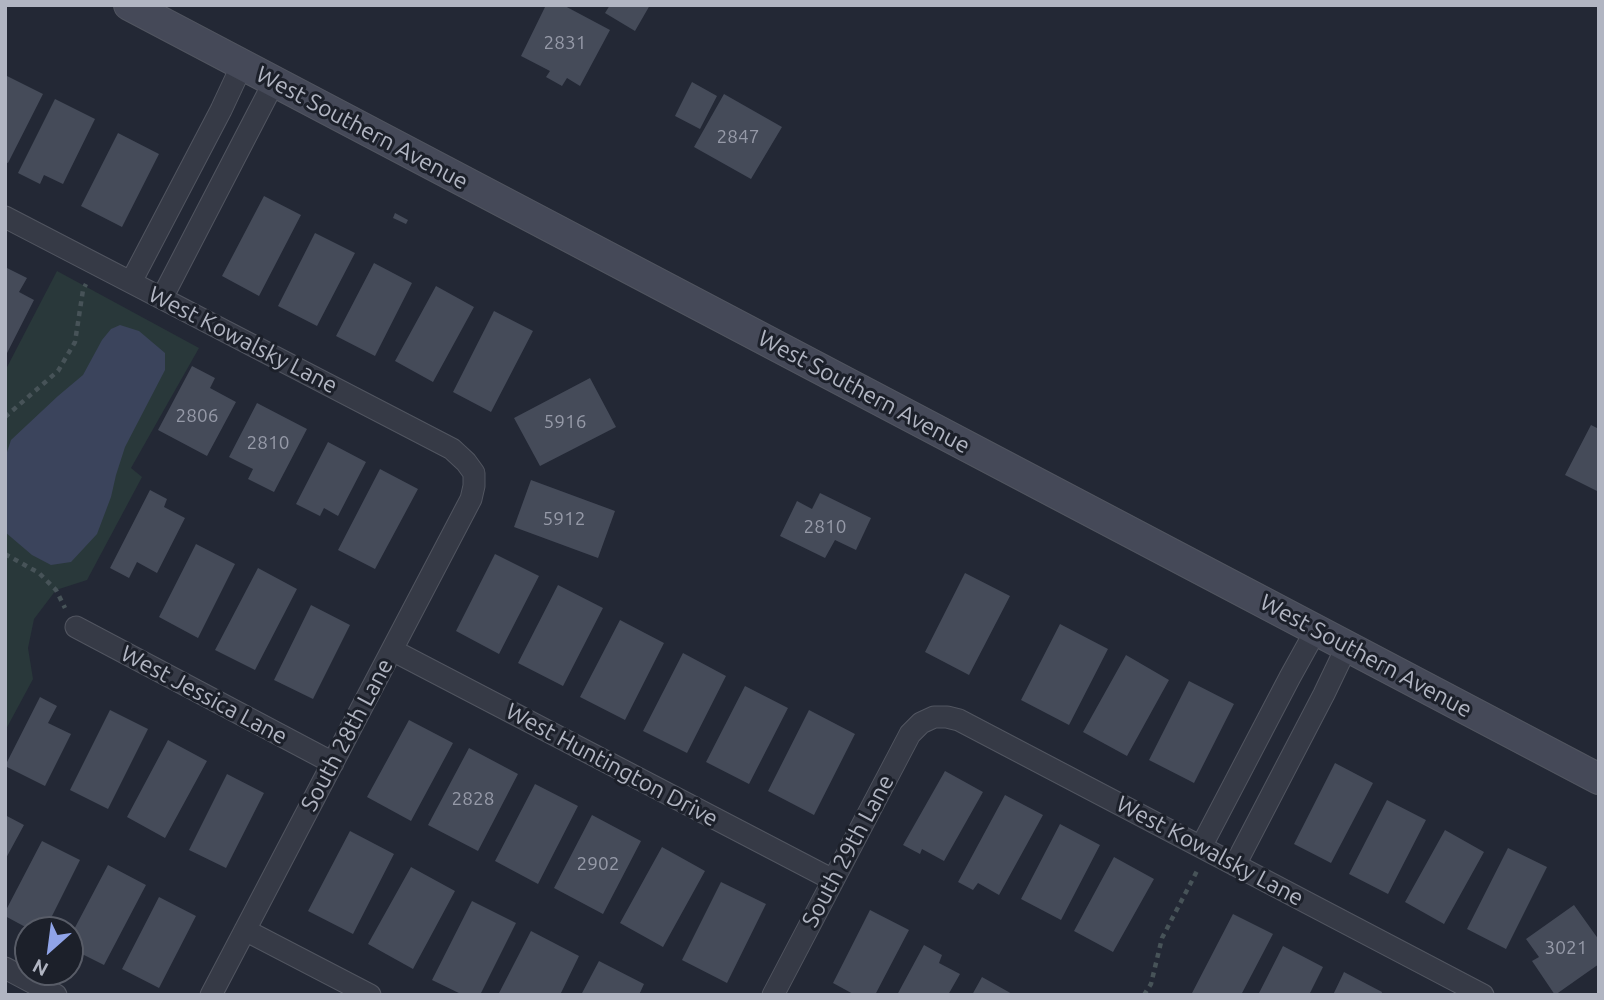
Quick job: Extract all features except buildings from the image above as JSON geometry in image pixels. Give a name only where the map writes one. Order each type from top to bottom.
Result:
[{"type":"main road","name":"West Southern Avenue","points":[[129,5],[1599,779]]},
{"type":"street","points":[[131,282],[242,65]]},
{"type":"street","points":[[162,298],[274,82]]},
{"type":"street","name":"West Kowalsky Lane","points":[[5,217],[452,449],[474,473]]},
{"type":"street","name":"South 28th Lane","points":[[211,995],[471,499],[474,473]]},
{"type":"street","name":"West Jessica Lane","points":[[76,628],[333,763]]},
{"type":"street","points":[[1205,849],[1316,630]]},
{"type":"street","points":[[1236,865],[1347,646]]},
{"type":"street","name":"West Huntington Drive","points":[[392,650],[833,880]]},
{"type":"street","name":"West Kowalsky Lane","points":[[934,717],[959,720],[1483,995]]},
{"type":"street","name":"South 29th Lane","points":[[774,995],[910,734],[921,723],[934,717]]},
{"type":"street","points":[[245,930],[370,995]]},
{"type":"street","points":[[5,968],[56,995]]},
{"type":"path","points":[[5,417],[58,371],[75,342],[83,290],[95,264]]},
{"type":"path","points":[[5,554],[39,573],[56,590],[76,628]]},
{"type":"path","points":[[1144,995],[1151,984],[1162,938],[1205,849]]},
{"type":"shaded area","points":[[57,271],[199,348],[131,468],[142,477],[87,580],[56,590],[34,619],[28,648],[33,679],[5,731],[5,371]]},
{"type":"water","points":[[120,325],[139,331],[165,353],[165,370],[125,447],[97,534],[71,562],[51,565],[32,555],[5,532],[5,458],[11,440],[83,375],[102,340],[111,329]]}]
